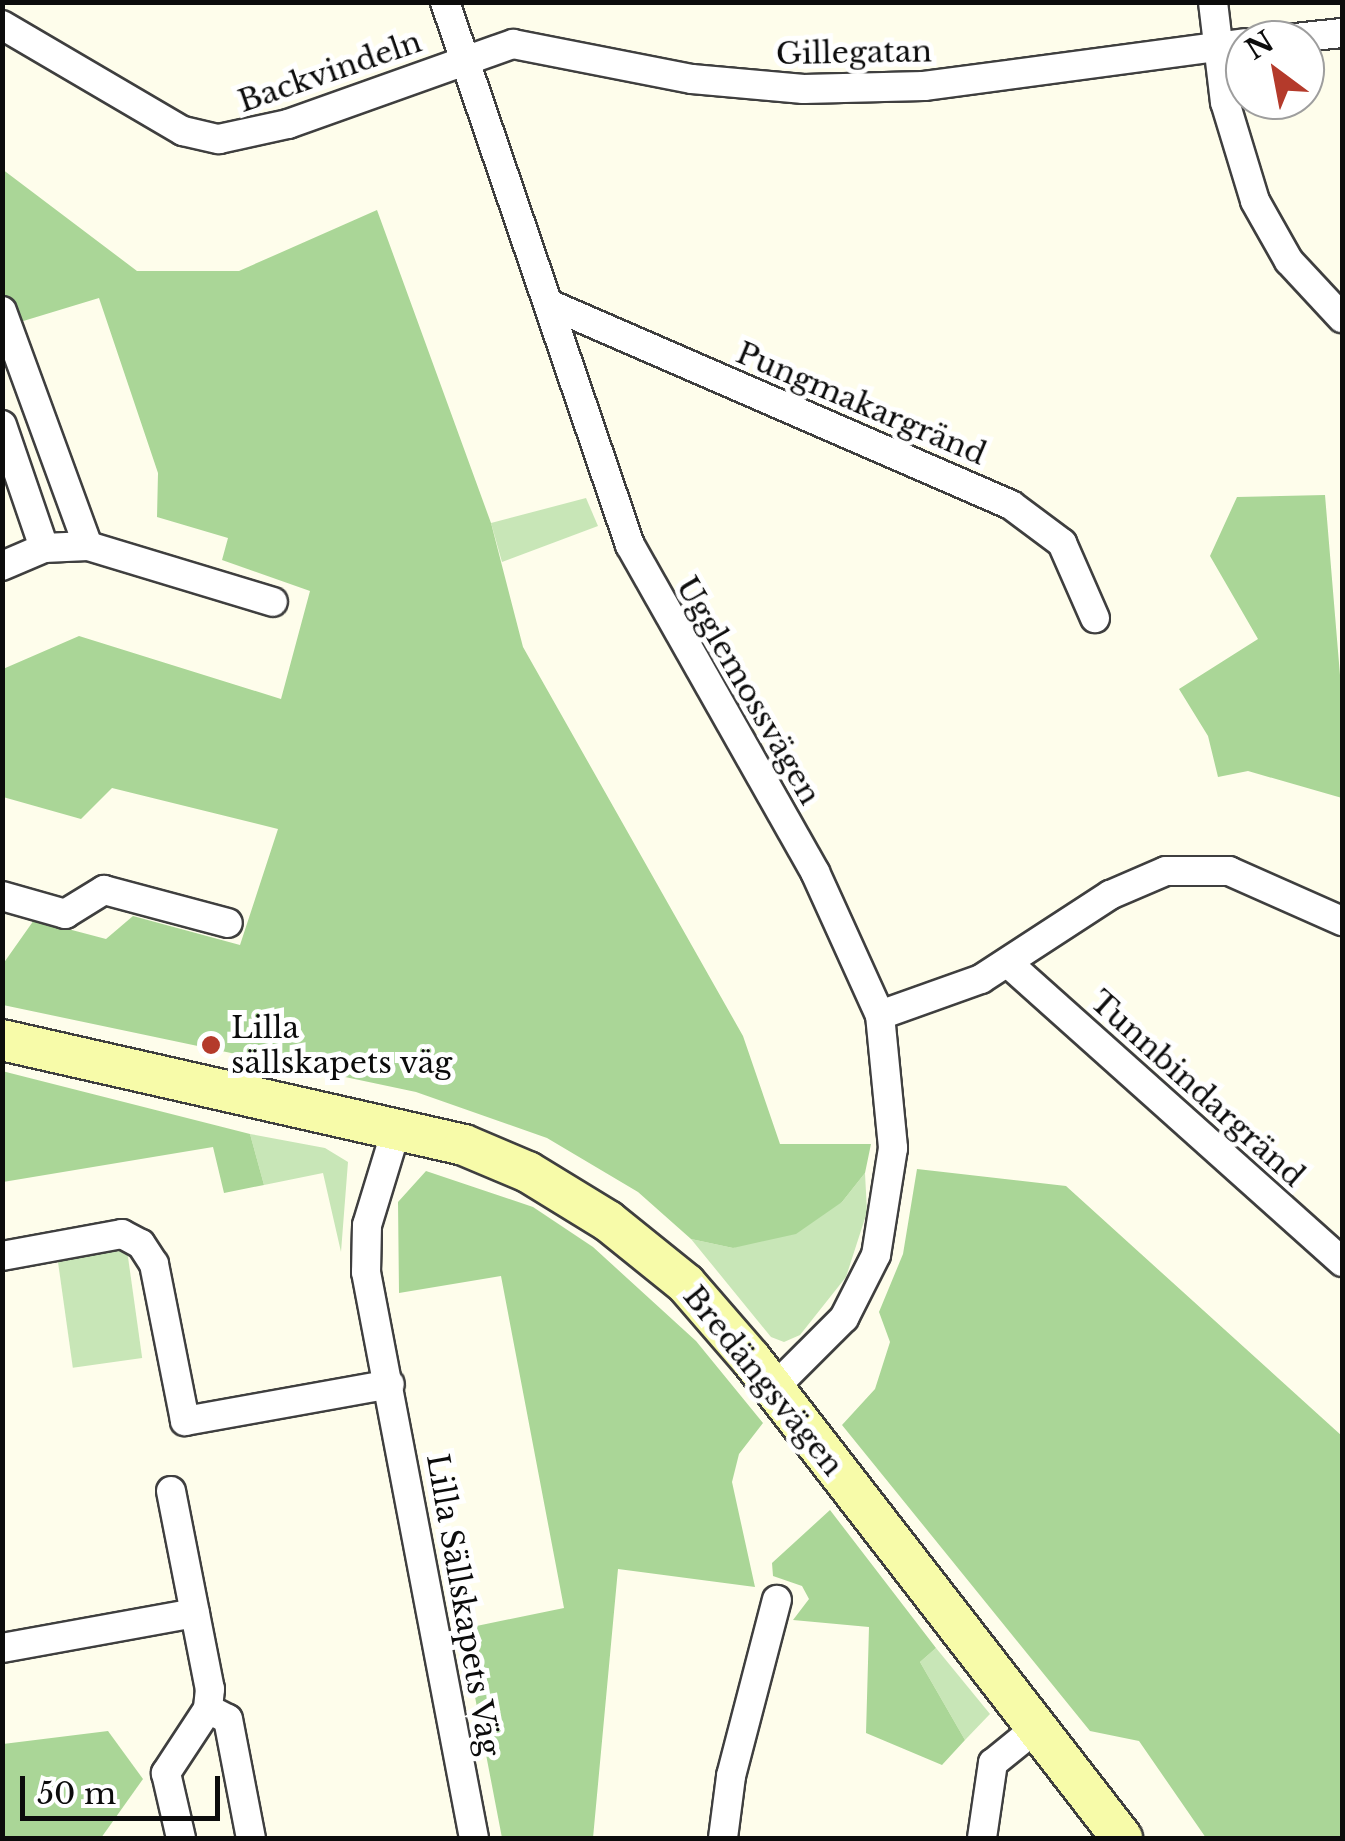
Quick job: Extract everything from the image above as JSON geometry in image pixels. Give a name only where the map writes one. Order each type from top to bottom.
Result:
[{"type":"street","name":"Ugglemossvägen","points":[[445,2],[630,545],[815,872],[880,1015],[893,1133],[876,1255],[844,1318],[774,1388]]},
{"type":"street","points":[[1213,2],[1216,47],[1234,138],[1264,222],[1305,282],[1342,318]]},
{"type":"street","name":"Backvindeln","points":[[2,25],[206,138],[262,132],[467,58]]},
{"type":"street","name":"Gillegatan","points":[[467,58],[513,44],[545,46],[708,81],[841,88],[941,84],[1225,46]]},
{"type":"street","name":"Pungmakargränd","points":[[550,304],[1022,510],[1068,550],[1095,618]]},
{"type":"street","points":[[2,311],[88,546]]},
{"type":"street","points":[[2,425],[44,548]]},
{"type":"street","points":[[2,566],[44,548],[88,546],[273,602]]},
{"type":"street","points":[[880,1015],[1009,964],[1127,885],[1184,868],[1245,876],[1342,920]]},
{"type":"street","points":[[2,896],[65,914],[104,890],[228,924]]},
{"type":"street","name":"Tunnbindargränd","points":[[1009,964],[1342,1262]]},
{"type":"street","name":"Bredängsvägen","points":[[2,1040],[397,1128],[528,1172],[608,1221],[686,1284],[774,1388],[1122,1838]]},
{"type":"street","name":"Lilla Sällskapets Väg","points":[[397,1128],[367,1225],[366,1272],[474,1838]]},
{"type":"street","points":[[2,1256],[122,1234],[141,1244],[154,1264],[185,1420],[390,1384]]},
{"type":"street","points":[[171,1491],[195,1614],[208,1709],[166,1773],[182,1838]]},
{"type":"street","points":[[723,1838],[731,1776],[777,1600]]},
{"type":"street","points":[[2,1648],[195,1614]]},
{"type":"street","points":[[208,1709],[228,1719],[250,1838]]},
{"type":"street","points":[[982,1838],[993,1763],[1036,1728]]},
{"type":"green space","points":[[2,169],[137,271],[239,271],[377,210],[491,523],[523,647],[743,1036],[780,1144],[871,1144],[865,1173],[842,1202],[796,1234],[733,1248],[691,1239],[638,1192],[547,1138],[416,1092],[3,1005],[3,964],[34,920],[106,939],[133,916],[240,945],[278,829],[112,788],[81,819],[3,797],[3,669],[79,636],[281,699],[310,591],[222,560],[228,538],[157,517],[158,473],[99,298],[20,322],[3,298]]},
{"type":"green space","points":[[1325,495],[1342,699],[1342,798],[1248,771],[1218,777],[1208,736],[1179,689],[1258,639],[1210,556],[1237,497]]},
{"type":"green space","points":[[586,498],[598,526],[502,562],[491,523]]},
{"type":"green space","points":[[2,1071],[250,1134],[264,1185],[224,1193],[213,1147],[3,1182]]},
{"type":"green space","points":[[250,1134],[325,1148],[348,1162],[341,1252],[323,1173],[264,1185]]},
{"type":"green space","points":[[917,1169],[1066,1186],[1342,1436],[1342,1838],[1206,1838],[1139,1741],[1090,1731],[842,1425],[875,1389],[890,1342],[879,1312],[903,1254]]},
{"type":"green space","points":[[426,1171],[533,1207],[593,1247],[696,1341],[763,1423],[739,1454],[732,1482],[755,1587],[618,1569],[593,1838],[502,1838],[462,1629],[564,1608],[501,1276],[399,1293],[398,1202]]},
{"type":"green space","points":[[865,1173],[867,1212],[846,1277],[800,1335],[784,1342],[771,1337],[691,1239],[733,1248],[842,1202]]},
{"type":"green space","points":[[127,1250],[142,1358],[73,1368],[58,1260]]},
{"type":"green space","points":[[830,1510],[936,1648],[920,1662],[965,1740],[942,1765],[866,1733],[869,1627],[793,1620],[809,1599],[802,1586],[773,1576],[772,1563]]},
{"type":"green space","points":[[936,1648],[990,1714],[965,1740],[920,1662]]},
{"type":"green space","points":[[108,1731],[143,1779],[101,1838],[3,1838],[3,1744]]},
{"type":"place","name":"Lilla sällskapets väg","points":[[211,1045]]}]
